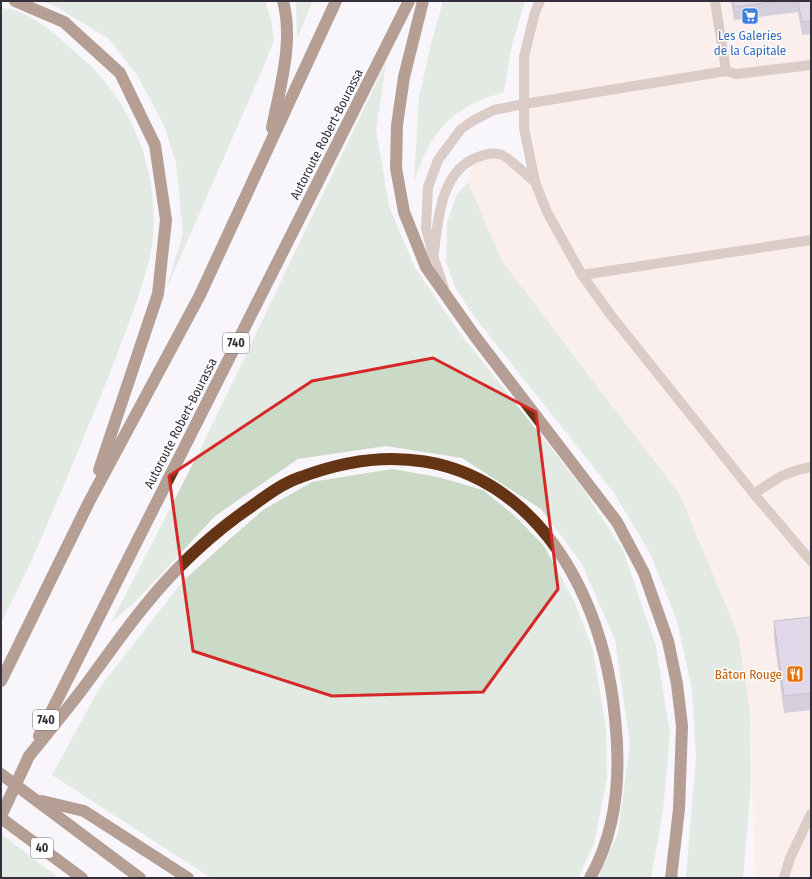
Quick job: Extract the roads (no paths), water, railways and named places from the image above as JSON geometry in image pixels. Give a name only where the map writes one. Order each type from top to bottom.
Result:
[{"type":"highway","points":[[15,1],[64,22],[120,73],[155,145],[166,220],[158,294],[89,502]]},
{"type":"highway","points":[[269,144],[285,58],[287,34],[283,1]]},
{"type":"highway","points":[[1,681],[89,502],[200,295],[336,1]]},
{"type":"highway","name":"Autoroute Robert-Bourassa","points":[[1,817],[64,685],[409,1]]},
{"type":"highway","points":[[423,1],[404,77],[397,125],[396,168],[404,212],[426,267],[449,301],[617,522],[644,573],[668,641],[677,684],[682,726],[679,809],[671,878]]},
{"type":"highway","points":[[29,756],[144,607],[182,565],[223,526],[267,495],[298,478],[348,462],[387,458],[430,462],[460,471],[498,490],[530,515],[555,545],[575,576],[592,614],[605,653],[614,699],[618,746],[617,794],[610,831],[590,878]]},
{"type":"highway","points":[[1,774],[140,878]]},
{"type":"highway","points":[[36,800],[84,811],[188,878]]},
{"type":"highway","name":"40","points":[[1,817],[82,878]]},
{"type":"street","points":[[540,1],[535,12],[524,57],[524,128],[535,182],[548,212],[582,275],[610,314],[754,494],[811,561]]},
{"type":"street","points":[[715,1],[726,71]]},
{"type":"street","points":[[449,301],[434,258],[426,228],[428,187],[438,160],[461,129],[474,120],[494,110],[524,104],[726,71],[736,74],[811,64]]},
{"type":"street","points":[[434,258],[439,210],[454,174],[473,159],[489,153],[503,155],[535,182]]},
{"type":"street","points":[[582,275],[811,240]]},
{"type":"street","points":[[754,494],[779,476],[793,470],[811,467]]},
{"type":"street","points":[[784,878],[790,858],[811,814]]},
{"type":"place","name":"Les Galeries de la Capitale","points":[[750,16]]},
{"type":"place","name":"Bâton Rouge","points":[[795,674]]}]
